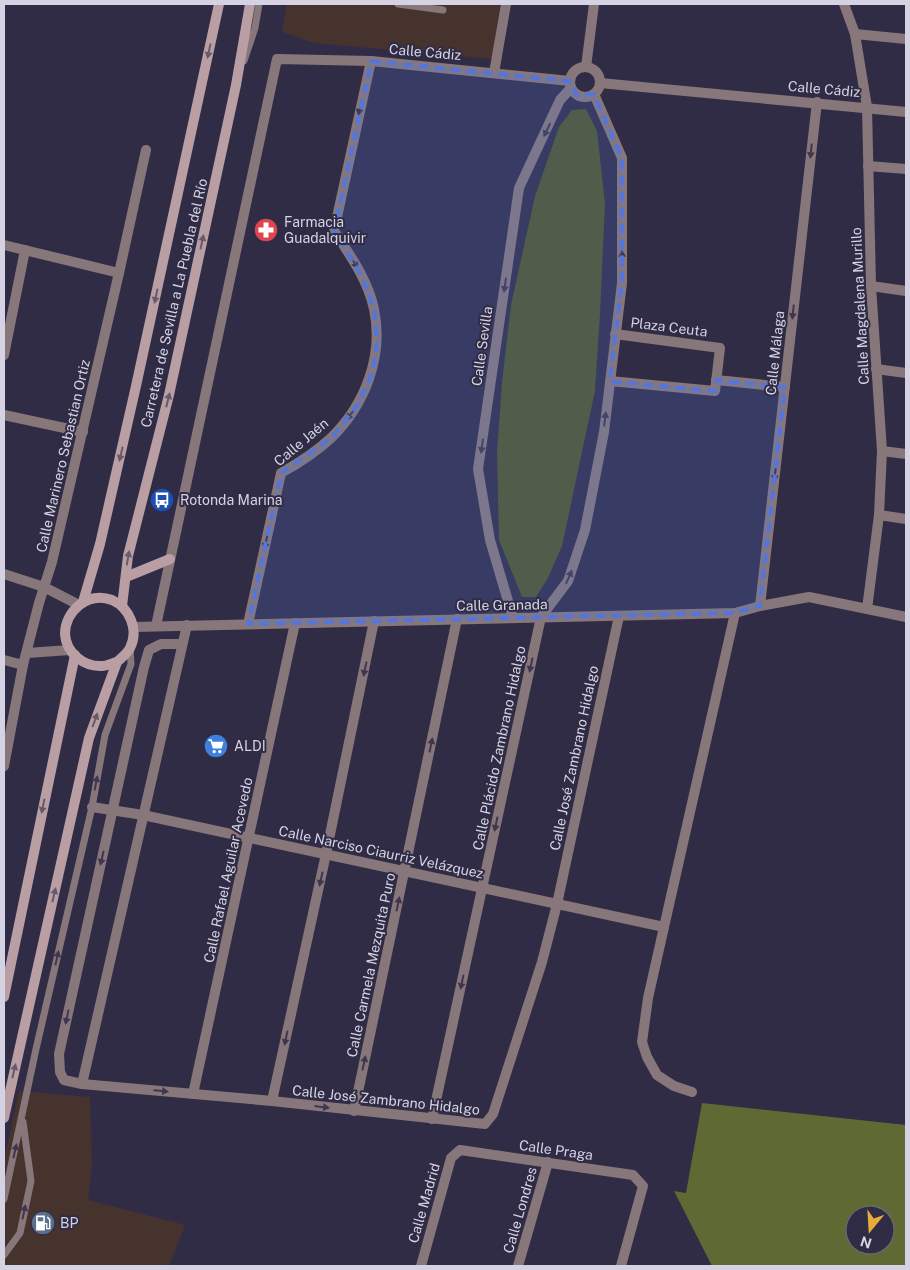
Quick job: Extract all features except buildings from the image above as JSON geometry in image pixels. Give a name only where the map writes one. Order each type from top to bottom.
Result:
[{"type":"main road","name":"Carretera de Sevilla a La Puebla del Río","points":[[81,604],[100,544],[219,4]]},
{"type":"main road","name":"Carretera de Sevilla a La Puebla del Río","points":[[122,606],[128,556],[169,395],[236,86],[250,4]]},
{"type":"main road","points":[[126,577],[170,558]]},
{"type":"main road","points":[[102,598],[112,600],[122,606],[130,615],[134,635],[126,654],[116,662],[103,666],[91,665],[80,660],[72,653],[65,635],[68,618],[73,610],[81,604],[102,598]]},
{"type":"main road","points":[[4,997],[72,653]]},
{"type":"main road","points":[[4,1118],[88,738],[116,662]]},
{"type":"street","points":[[494,73],[506,4]]},
{"type":"street","points":[[586,67],[594,4]]},
{"type":"street","name":"Calle Magdalena Murillo","points":[[844,4],[855,34],[867,107],[871,286],[882,451],[879,515],[867,609]]},
{"type":"street","points":[[855,34],[906,39]]},
{"type":"street","name":"Calle Cádiz","points":[[170,558],[277,60],[371,61],[494,73],[570,84]]},
{"type":"street","name":"Calle Jaén","points":[[248,624],[281,473],[311,455],[332,437],[358,405],[372,373],[377,343],[374,309],[362,277],[334,231],[371,61]]},
{"type":"street","points":[[586,67],[598,75],[600,83],[594,94],[585,97],[577,95],[570,84],[572,73],[578,68],[586,67]]},
{"type":"street","name":"Calle Cádiz","points":[[600,83],[817,102],[906,112]]},
{"type":"street","name":"Calle Sevilla","points":[[514,618],[490,540],[478,469],[519,188],[560,100],[570,84]]},
{"type":"street","points":[[541,617],[568,581],[585,530],[604,432],[622,283],[622,158],[594,94]]},
{"type":"street","name":"Calle Málaga","points":[[760,606],[817,102]]},
{"type":"street","name":"Calle Marinero Sebastian Ortiz","points":[[4,766],[23,665],[52,562],[146,150]]},
{"type":"street","points":[[868,166],[906,169]]},
{"type":"street","points":[[4,245],[119,273]]},
{"type":"street","points":[[4,355],[25,250]]},
{"type":"street","points":[[871,286],[906,291]]},
{"type":"street","name":"Plaza Ceuta","points":[[616,334],[720,348],[716,380]]},
{"type":"street","points":[[876,369],[906,373]]},
{"type":"street","points":[[610,381],[715,391],[716,380],[785,387]]},
{"type":"street","points":[[4,415],[82,432]]},
{"type":"street","points":[[882,451],[906,454]]},
{"type":"street","points":[[879,515],[906,519]]},
{"type":"street","points":[[156,626],[170,558]]},
{"type":"street","points":[[4,574],[44,587],[81,604]]},
{"type":"street","name":"Calle Granada","points":[[133,627],[735,613],[760,606],[809,597],[906,617]]},
{"type":"street","points":[[692,1092],[674,1086],[657,1075],[647,1057],[642,1042],[648,998],[735,613]]},
{"type":"street","name":"Calle José Zambrano Hidalgo","points":[[113,810],[59,1054],[60,1072],[64,1080],[82,1084],[272,1101],[485,1124],[493,1114],[542,962],[619,616]]},
{"type":"street","name":"Calle Plácido Zambrano Hidalgo","points":[[432,1119],[541,617]]},
{"type":"street","name":"Calle Carmela Mezquita Puro","points":[[354,1111],[457,619]]},
{"type":"street","points":[[272,1101],[374,621]]},
{"type":"street","name":"Calle Rafael Aguilar Acevedo","points":[[193,1094],[295,623]]},
{"type":"street","points":[[82,1084],[187,625]]},
{"type":"street","points":[[113,810],[149,650],[161,644],[182,644]]},
{"type":"street","points":[[27,654],[72,653]]},
{"type":"street","points":[[4,660],[23,665]]},
{"type":"street","name":"Calle Narciso Ciaurriz Velázquez","points":[[92,807],[143,815],[664,927]]},
{"type":"street","name":"Calle Praga","points":[[460,1150],[633,1175],[643,1186],[621,1266]]},
{"type":"street","name":"Calle Madrid","points":[[421,1266],[451,1158],[460,1150]]},
{"type":"street","name":"Calle Londres","points":[[518,1266],[548,1162]]},
{"type":"lane","points":[[236,86],[255,28],[259,4]]},
{"type":"lane","points":[[398,4],[443,10]]},
{"type":"lane","points":[[4,1199],[36,1049],[92,807],[105,735],[130,664],[130,647]]},
{"type":"lane","points":[[4,1255],[20,1233],[31,1181],[22,1115]]},
{"type":"highlighted area","points":[[371,61],[570,81],[577,95],[594,94],[622,158],[622,283],[610,381],[715,391],[716,380],[785,387],[760,606],[735,613],[248,624],[281,473],[332,437],[357,405],[372,373],[377,343],[374,309],[362,277],[334,231]]},
{"type":"shaded area","points":[[287,4],[500,4],[492,59],[314,43],[282,32]]},
{"type":"shaded area","points":[[19,1091],[90,1097],[92,1165],[88,1200],[185,1225],[169,1266],[4,1266],[4,1161]]},
{"type":"green space","points":[[586,109],[597,131],[605,204],[595,391],[562,546],[548,578],[536,597],[522,597],[499,540],[497,452],[502,382],[511,305],[535,196],[559,127],[572,110]]},
{"type":"green space","points":[[702,1103],[906,1125],[906,1266],[712,1266],[674,1191],[686,1193]]},
{"type":"place","name":"Farmacia Guadalquivir","points":[[266,230]]},
{"type":"place","name":"Rotonda Marina","points":[[162,500]]},
{"type":"place","name":"ALDI","points":[[216,746]]},
{"type":"place","name":"BP","points":[[43,1223]]}]
